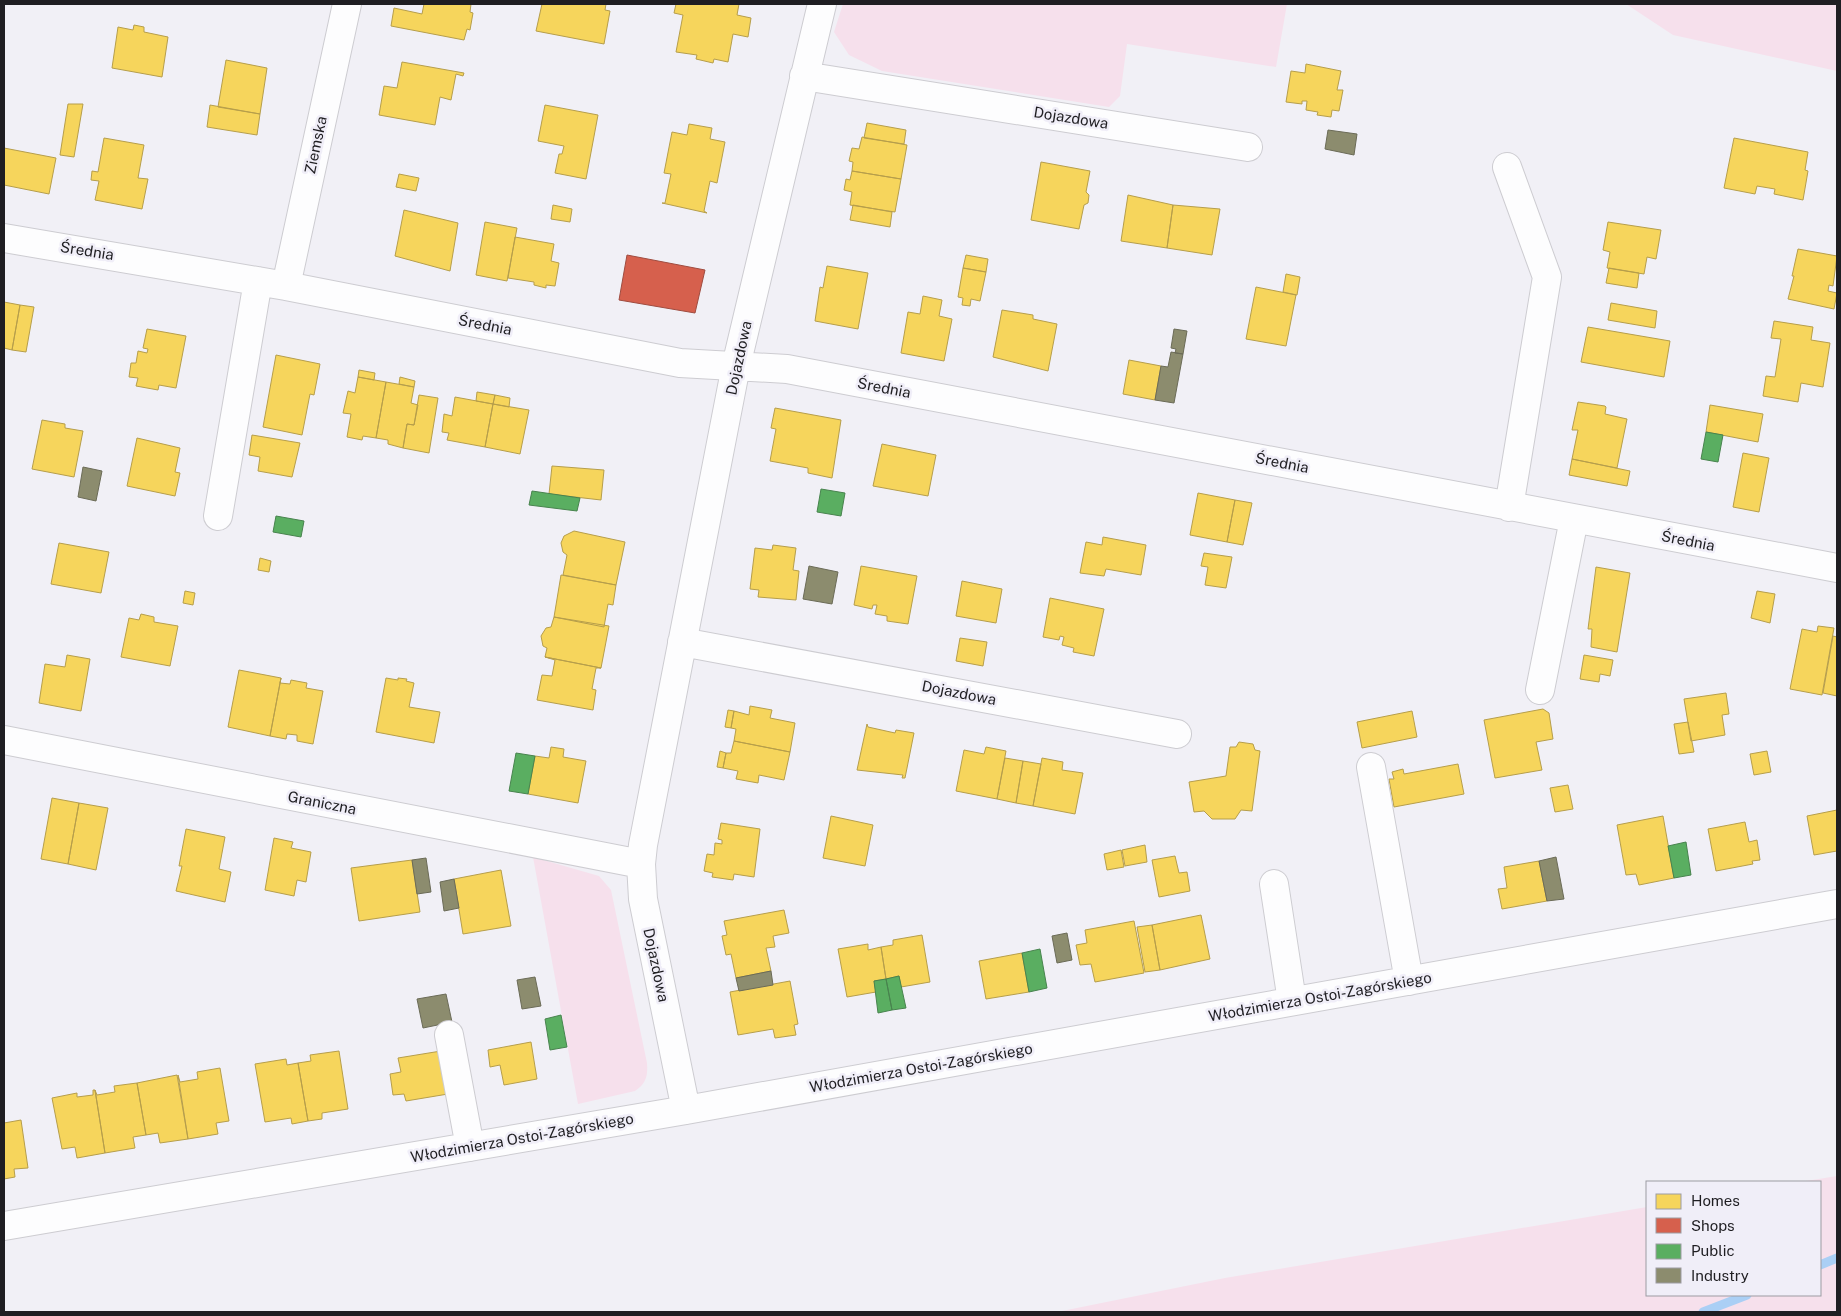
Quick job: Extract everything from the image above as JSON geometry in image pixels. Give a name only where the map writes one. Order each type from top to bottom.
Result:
[{"type":"street","name":"Ziemska","points":[[286,286],[347,4]]},
{"type":"street","name":"Dojazdowa","points":[[686,1110],[643,899],[641,864],[736,366],[822,4]]},
{"type":"street","name":"Dojazdowa","points":[[804,76],[1248,147]]},
{"type":"street","points":[[1507,168],[1547,276],[1509,507]]},
{"type":"street","name":"Średnia","points":[[4,238],[286,286],[680,363],[787,369],[1837,568]]},
{"type":"street","points":[[218,516],[258,281]]},
{"type":"street","points":[[1540,690],[1574,519]]},
{"type":"street","name":"Dojazdowa","points":[[682,642],[1177,734]]},
{"type":"street","name":"Graniczna","points":[[4,740],[641,864]]},
{"type":"street","points":[[1371,767],[1409,981]]},
{"type":"street","points":[[1274,884],[1292,1001]]},
{"type":"street","name":"Włodzimierza Ostoi-Zagórskiego","points":[[4,1226],[686,1110],[1837,904]]},
{"type":"street","points":[[449,1035],[470,1147]]},
{"type":"shaded area","points":[[843,4],[1287,4],[1276,67],[1127,44],[1120,96],[1109,107],[882,71],[849,55],[834,32]]},
{"type":"shaded area","points":[[1626,4],[1837,4],[1837,71],[1673,35]]},
{"type":"shaded area","points":[[533,857],[599,876],[611,890],[647,1063],[646,1079],[642,1086],[635,1091],[578,1104]]},
{"type":"shaded area","points":[[1837,1176],[1837,1312],[1057,1312],[1225,1278],[1646,1207],[1646,1296],[1821,1296],[1821,1181],[1806,1181]]},
{"type":"building: Homes","points":[[424,4],[471,4],[470,12],[473,13],[470,30],[467,29],[464,40],[391,26],[394,8],[422,14]]},
{"type":"building: Homes","points":[[542,4],[606,4],[605,10],[610,11],[604,44],[536,31]]},
{"type":"building: Homes","points":[[676,4],[739,4],[737,15],[751,18],[748,37],[733,34],[728,62],[714,59],[713,63],[696,59],[697,55],[676,52],[683,15],[674,13]]},
{"type":"building: Homes","points":[[134,25],[144,27],[144,32],[168,37],[162,77],[112,68],[118,27],[133,30]]},
{"type":"building: Homes","points":[[226,60],[267,68],[260,114],[218,107]]},
{"type":"building: Homes","points":[[402,62],[464,73],[463,76],[456,74],[451,100],[440,97],[435,125],[379,115],[384,86],[397,88]]},
{"type":"building: Homes","points":[[1306,64],[1341,71],[1337,90],[1343,90],[1339,111],[1332,110],[1331,117],[1317,115],[1318,112],[1306,110],[1307,101],[1302,101],[1302,104],[1286,102],[1291,71],[1305,73]]},
{"type":"building: Homes","points":[[68,104],[83,104],[74,157],[60,155]]},
{"type":"building: Homes","points":[[210,105],[260,114],[257,135],[207,127]]},
{"type":"building: Homes","points":[[545,105],[598,115],[586,179],[555,173],[559,154],[562,154],[564,146],[538,141]]},
{"type":"building: Homes","points":[[867,123],[906,130],[904,144],[864,138]]},
{"type":"building: Homes","points":[[689,124],[712,128],[710,139],[725,142],[717,183],[710,181],[704,211],[707,213],[662,203],[665,203],[671,174],[664,173],[672,132],[687,135]]},
{"type":"building: Homes","points":[[862,137],[907,145],[901,179],[852,171],[853,162],[849,161],[852,148],[859,149]]},
{"type":"building: Homes","points":[[104,138],[144,145],[138,178],[148,179],[142,209],[95,200],[99,181],[91,180],[92,171],[98,172]]},
{"type":"building: Homes","points":[[1734,138],[1808,152],[1805,170],[1808,171],[1803,200],[1774,194],[1775,189],[1757,186],[1755,194],[1724,188]]},
{"type":"building: Homes","points":[[4,148],[56,158],[49,194],[4,185]]},
{"type":"building: Homes","points":[[1041,162],[1090,171],[1086,192],[1089,195],[1088,203],[1084,205],[1079,229],[1031,220]]},
{"type":"building: Homes","points":[[852,171],[901,179],[895,212],[850,205],[852,192],[844,190],[846,179],[850,180]]},
{"type":"building: Homes","points":[[399,174],[419,178],[416,191],[396,187]]},
{"type":"building: Homes","points":[[1128,195],[1173,205],[1167,248],[1121,241]]},
{"type":"building: Homes","points":[[553,205],[572,209],[570,222],[551,219]]},
{"type":"building: Homes","points":[[853,205],[892,212],[890,227],[850,220]]},
{"type":"building: Homes","points":[[1173,205],[1220,209],[1212,255],[1167,248]]},
{"type":"building: Homes","points":[[404,210],[458,223],[450,271],[395,256]]},
{"type":"building: Homes","points":[[485,222],[517,228],[507,281],[476,275]]},
{"type":"building: Homes","points":[[1608,222],[1661,230],[1656,259],[1647,257],[1644,274],[1607,268],[1610,252],[1603,250]]},
{"type":"building: Homes","points":[[515,237],[554,244],[551,261],[559,263],[555,286],[546,285],[546,288],[534,285],[534,282],[508,278]]},
{"type":"building: Homes","points":[[1798,249],[1837,256],[1833,286],[1829,285],[1828,291],[1837,293],[1834,309],[1788,299]]},
{"type":"building: Homes","points":[[966,255],[988,259],[986,272],[963,268]]},
{"type":"building: Homes","points":[[827,266],[868,273],[858,329],[815,321],[820,287],[823,288]]},
{"type":"building: Homes","points":[[963,268],[986,272],[980,301],[971,299],[970,306],[962,305],[963,298],[958,297]]},
{"type":"building: Homes","points":[[1609,268],[1639,273],[1637,288],[1606,283]]},
{"type":"building: Homes","points":[[1286,274],[1300,277],[1297,295],[1283,292]]},
{"type":"building: Homes","points":[[1256,287],[1296,295],[1286,346],[1246,339]]},
{"type":"building: Homes","points":[[923,296],[942,300],[939,316],[952,319],[944,361],[901,353],[908,312],[920,314]]},
{"type":"building: Homes","points":[[4,302],[20,305],[12,350],[4,348]]},
{"type":"building: Homes","points":[[1611,303],[1657,311],[1655,328],[1608,320]]},
{"type":"building: Homes","points":[[20,305],[34,307],[26,352],[12,350]]},
{"type":"building: Homes","points":[[1002,310],[1033,315],[1033,319],[1057,324],[1048,371],[993,357]]},
{"type":"building: Homes","points":[[1774,321],[1813,327],[1811,340],[1830,343],[1823,387],[1801,383],[1798,402],[1763,396],[1766,376],[1775,377],[1781,339],[1771,338]]},
{"type":"building: Homes","points":[[1588,327],[1670,341],[1664,377],[1581,362]]},
{"type":"building: Homes","points":[[147,329],[186,336],[176,388],[159,385],[158,390],[136,386],[138,378],[129,377],[131,363],[136,363],[138,351],[147,353],[148,349],[143,348]]},
{"type":"building: Homes","points":[[276,355],[320,364],[314,395],[310,394],[302,435],[263,427]]},
{"type":"building: Homes","points":[[1129,360],[1161,366],[1155,400],[1123,394]]},
{"type":"building: Homes","points":[[359,370],[375,373],[374,380],[358,377]]},
{"type":"building: Homes","points":[[358,377],[386,382],[376,438],[363,436],[362,440],[347,437],[351,414],[343,413],[348,391],[355,393]]},
{"type":"building: Homes","points":[[400,377],[415,381],[414,387],[399,384]]},
{"type":"building: Homes","points":[[386,382],[414,387],[411,403],[418,405],[414,425],[407,424],[403,448],[388,444],[388,440],[376,438]]},
{"type":"building: Homes","points":[[477,392],[495,395],[493,404],[476,401]]},
{"type":"building: Homes","points":[[419,395],[438,398],[429,453],[403,448],[407,424],[414,425]]},
{"type":"building: Homes","points":[[495,395],[510,398],[509,407],[493,404]]},
{"type":"building: Homes","points":[[455,397],[493,404],[485,447],[447,440],[449,433],[442,432],[444,414],[452,416]]},
{"type":"building: Homes","points":[[1578,402],[1605,406],[1605,414],[1627,419],[1617,468],[1572,459],[1578,430],[1572,430]]},
{"type":"building: Homes","points":[[493,404],[529,410],[520,454],[485,447]]},
{"type":"building: Homes","points":[[1710,405],[1763,414],[1758,442],[1706,432]]},
{"type":"building: Homes","points":[[775,408],[841,420],[832,478],[808,473],[808,468],[770,461],[776,429],[771,428]]},
{"type":"building: Homes","points":[[42,420],[65,424],[65,428],[83,431],[74,477],[32,469]]},
{"type":"building: Homes","points":[[252,435],[300,443],[292,477],[258,471],[260,457],[249,455]]},
{"type":"building: Homes","points":[[137,438],[180,448],[175,472],[180,473],[175,496],[127,486]]},
{"type":"building: Homes","points":[[882,444],[936,455],[928,496],[873,486]]},
{"type":"building: Homes","points":[[1743,453],[1769,458],[1759,512],[1733,507]]},
{"type":"building: Homes","points":[[1572,459],[1630,471],[1627,486],[1569,475]]},
{"type":"building: Homes","points":[[552,466],[604,470],[601,500],[549,494]]},
{"type":"building: Homes","points":[[1198,493],[1235,500],[1227,542],[1190,535]]},
{"type":"building: Homes","points":[[1235,500],[1252,503],[1243,545],[1227,542]]},
{"type":"building: Homes","points":[[574,531],[625,542],[616,585],[563,575],[567,555],[563,552],[561,543],[564,536]]},
{"type":"building: Homes","points":[[1103,537],[1146,545],[1141,575],[1106,569],[1104,576],[1080,573],[1086,542],[1102,545]]},
{"type":"building: Homes","points":[[59,543],[109,552],[101,593],[51,584]]},
{"type":"building: Homes","points":[[773,545],[796,548],[793,570],[799,571],[796,600],[758,597],[759,590],[750,589],[755,548],[772,550]]},
{"type":"building: Homes","points":[[1204,553],[1232,557],[1226,588],[1205,585],[1208,567],[1201,566]]},
{"type":"building: Homes","points":[[260,558],[271,561],[269,572],[258,570]]},
{"type":"building: Homes","points":[[861,566],[917,576],[908,624],[887,621],[887,616],[875,614],[877,605],[873,605],[872,609],[854,605]]},
{"type":"building: Homes","points":[[1596,567],[1630,573],[1617,652],[1591,647],[1592,629],[1588,629]]},
{"type":"building: Homes","points":[[561,575],[616,585],[613,605],[608,604],[604,627],[554,617]]},
{"type":"building: Homes","points":[[962,581],[1002,589],[996,623],[956,616]]},
{"type":"building: Homes","points":[[185,591],[195,593],[193,605],[183,603]]},
{"type":"building: Homes","points":[[1757,591],[1775,594],[1770,623],[1751,618]]},
{"type":"building: Homes","points":[[1050,598],[1104,609],[1094,656],[1073,652],[1074,648],[1062,645],[1064,637],[1060,636],[1059,640],[1043,637]]},
{"type":"building: Homes","points":[[141,614],[154,617],[154,622],[178,626],[170,666],[121,657],[129,618],[139,620]]},
{"type":"building: Homes","points":[[554,617],[609,626],[601,668],[545,657],[547,648],[543,646],[541,636],[546,628],[551,627]]},
{"type":"building: Homes","points":[[1818,626],[1834,628],[1822,695],[1790,689],[1802,629],[1817,632]]},
{"type":"building: Homes","points":[[1833,636],[1837,637],[1837,696],[1823,693]]},
{"type":"building: Homes","points":[[960,638],[987,642],[983,666],[956,661]]},
{"type":"building: Homes","points":[[67,655],[90,659],[81,711],[39,703],[45,664],[65,667]]},
{"type":"building: Homes","points":[[1584,655],[1613,660],[1610,676],[1600,674],[1599,682],[1580,679]]},
{"type":"building: Homes","points":[[545,657],[601,668],[596,668],[592,689],[596,690],[593,710],[537,700],[542,675],[552,676],[555,660]]},
{"type":"building: Homes","points":[[239,670],[281,678],[270,736],[228,727]]},
{"type":"building: Homes","points":[[386,678],[407,679],[406,681],[414,683],[409,707],[440,712],[434,743],[376,732]]},
{"type":"building: Homes","points":[[291,680],[307,683],[306,688],[323,691],[313,744],[297,741],[297,735],[287,734],[286,739],[270,736],[280,683],[290,684]]},
{"type":"building: Homes","points":[[1726,693],[1729,714],[1722,715],[1725,735],[1691,741],[1684,699]]},
{"type":"building: Homes","points":[[750,706],[772,710],[770,718],[795,723],[790,752],[734,741],[736,729],[731,728],[734,711],[749,715]]},
{"type":"building: Homes","points":[[1543,709],[1549,713],[1553,739],[1536,742],[1542,770],[1495,778],[1484,720]]},
{"type":"building: Homes","points":[[728,710],[734,711],[731,728],[725,727]]},
{"type":"building: Homes","points":[[1412,711],[1417,737],[1362,748],[1357,722]]},
{"type":"building: Homes","points":[[1688,722],[1694,752],[1679,754],[1674,724]]},
{"type":"building: Homes","points":[[867,724],[868,727],[895,733],[896,730],[914,733],[905,778],[902,778],[903,775],[857,770]]},
{"type":"building: Homes","points":[[734,741],[790,752],[784,780],[759,775],[758,783],[736,779],[738,771],[723,768],[726,753],[731,753]]},
{"type":"building: Homes","points":[[1239,742],[1253,744],[1255,750],[1260,751],[1252,811],[1241,810],[1235,819],[1212,819],[1204,811],[1194,812],[1189,782],[1226,776],[1230,747],[1236,747]]},
{"type":"building: Homes","points":[[551,747],[564,749],[563,757],[586,761],[578,803],[528,794],[535,756],[549,758]]},
{"type":"building: Homes","points":[[986,747],[1006,751],[997,799],[956,791],[964,750],[984,754]]},
{"type":"building: Homes","points":[[720,751],[726,753],[723,768],[717,767]]},
{"type":"building: Homes","points":[[1767,751],[1771,772],[1754,775],[1750,754]]},
{"type":"building: Homes","points":[[1005,758],[1023,761],[1016,803],[997,799]]},
{"type":"building: Homes","points":[[1042,758],[1063,762],[1062,770],[1083,773],[1075,814],[1033,806]]},
{"type":"building: Homes","points":[[1023,761],[1041,764],[1033,806],[1016,803]]},
{"type":"building: Homes","points":[[1458,764],[1464,794],[1394,807],[1389,779],[1394,779],[1392,772],[1403,769],[1404,774]]},
{"type":"building: Homes","points":[[1568,785],[1573,809],[1555,812],[1550,788]]},
{"type":"building: Homes","points":[[52,798],[79,803],[68,864],[41,859]]},
{"type":"building: Homes","points":[[79,803],[108,808],[96,870],[68,864]]},
{"type":"building: Homes","points":[[1837,810],[1837,851],[1814,855],[1807,816]]},
{"type":"building: Homes","points":[[831,816],[873,825],[865,866],[823,858]]},
{"type":"building: Homes","points":[[1663,816],[1674,878],[1639,885],[1636,874],[1626,875],[1617,825]]},
{"type":"building: Homes","points":[[1745,822],[1749,842],[1757,840],[1760,860],[1752,861],[1753,864],[1716,871],[1708,829]]},
{"type":"building: Homes","points":[[721,823],[760,829],[754,877],[734,874],[733,880],[712,877],[713,873],[704,871],[707,854],[714,855],[715,843],[722,844],[722,840],[718,839]]},
{"type":"building: Homes","points":[[186,829],[225,837],[219,869],[231,872],[225,902],[176,891],[182,866],[179,866]]},
{"type":"building: Homes","points":[[274,838],[293,842],[291,848],[311,852],[306,882],[297,880],[294,896],[265,890]]},
{"type":"building: Homes","points":[[1145,845],[1147,862],[1125,866],[1122,850]]},
{"type":"building: Homes","points":[[1121,850],[1124,867],[1107,870],[1104,854]]},
{"type":"building: Homes","points":[[1175,856],[1179,873],[1187,872],[1190,891],[1159,897],[1152,860]]},
{"type":"building: Homes","points":[[412,860],[420,912],[359,921],[351,868]]},
{"type":"building: Homes","points":[[1539,861],[1547,901],[1502,909],[1498,889],[1507,888],[1504,867]]},
{"type":"building: Homes","points":[[501,870],[511,926],[463,934],[454,879]]},
{"type":"building: Homes","points":[[784,910],[789,933],[773,936],[775,947],[766,948],[771,971],[736,978],[731,954],[726,955],[722,936],[727,935],[724,921]]},
{"type":"building: Homes","points":[[1201,915],[1210,959],[1160,970],[1152,925]]},
{"type":"building: Homes","points":[[1134,921],[1144,973],[1095,982],[1091,964],[1080,965],[1076,945],[1087,943],[1085,930]]},
{"type":"building: Homes","points":[[1152,925],[1160,970],[1145,972],[1137,927]]},
{"type":"building: Homes","points":[[922,935],[930,982],[901,987],[899,976],[886,979],[881,947],[893,945],[893,940]]},
{"type":"building: Homes","points":[[868,944],[868,950],[881,947],[886,979],[874,981],[876,992],[847,997],[838,949]]},
{"type":"building: Homes","points":[[1022,953],[1029,992],[986,999],[979,961]]},
{"type":"building: Homes","points":[[790,981],[798,1024],[794,1025],[796,1035],[775,1038],[773,1029],[738,1035],[730,992]]},
{"type":"building: Homes","points":[[531,1042],[537,1079],[504,1085],[500,1065],[490,1067],[488,1050]]},
{"type":"building: Homes","points":[[339,1051],[348,1109],[322,1113],[322,1119],[308,1121],[298,1063],[311,1061],[310,1055]]},
{"type":"building: Homes","points":[[441,1051],[448,1094],[406,1101],[404,1094],[393,1095],[390,1074],[401,1072],[398,1058]]},
{"type":"building: Homes","points":[[286,1059],[287,1065],[298,1063],[308,1121],[292,1124],[291,1118],[265,1122],[255,1064]]},
{"type":"building: Homes","points":[[220,1068],[229,1121],[216,1123],[218,1134],[188,1139],[178,1075],[180,1082],[198,1079],[197,1072]]},
{"type":"building: Homes","points":[[177,1075],[188,1139],[160,1143],[158,1133],[146,1135],[137,1083]]},
{"type":"building: Homes","points":[[137,1083],[146,1135],[133,1137],[135,1148],[105,1153],[95,1090],[97,1095],[115,1092],[114,1086]]},
{"type":"building: Homes","points":[[93,1090],[95,1090],[105,1153],[77,1158],[75,1147],[62,1149],[52,1098],[77,1093],[77,1097],[93,1095]]},
{"type":"building: Homes","points":[[21,1120],[28,1168],[14,1169],[15,1177],[4,1179],[4,1123]]},
{"type":"building: Shops","points":[[627,255],[705,270],[695,313],[619,300]]},
{"type":"building: Public","points":[[1706,432],[1723,435],[1718,462],[1701,459]]},
{"type":"building: Public","points":[[821,489],[845,493],[841,516],[817,512]]},
{"type":"building: Public","points":[[532,491],[580,498],[577,511],[529,505]]},
{"type":"building: Public","points":[[276,516],[304,521],[301,537],[273,532]]},
{"type":"building: Public","points":[[516,753],[535,756],[528,794],[509,791]]},
{"type":"building: Public","points":[[1686,842],[1691,875],[1674,878],[1668,846]]},
{"type":"building: Public","points":[[1040,949],[1047,988],[1029,992],[1022,953]]},
{"type":"building: Public","points":[[899,976],[906,1008],[892,1010],[886,979]]},
{"type":"building: Public","points":[[886,979],[892,1010],[878,1013],[874,981]]},
{"type":"building: Public","points":[[561,1015],[567,1047],[550,1050],[545,1019]]},
{"type":"building: Industry","points":[[1328,130],[1357,134],[1354,155],[1325,149]]},
{"type":"building: Industry","points":[[1174,329],[1187,331],[1183,354],[1175,353],[1176,349],[1171,348]]},
{"type":"building: Industry","points":[[1171,352],[1183,354],[1174,403],[1155,400],[1161,366],[1168,367]]},
{"type":"building: Industry","points":[[83,467],[102,471],[96,501],[78,497]]},
{"type":"building: Industry","points":[[809,566],[838,572],[832,604],[803,599]]},
{"type":"building: Industry","points":[[1556,857],[1564,899],[1547,901],[1539,861]]},
{"type":"building: Industry","points":[[426,858],[431,892],[417,894],[412,860]]},
{"type":"building: Industry","points":[[454,879],[459,908],[444,911],[440,882]]},
{"type":"building: Industry","points":[[1067,933],[1072,960],[1057,963],[1052,936]]},
{"type":"building: Industry","points":[[771,971],[773,985],[739,991],[736,978]]},
{"type":"building: Industry","points":[[535,977],[541,1006],[522,1009],[517,980]]},
{"type":"building: Industry","points":[[446,994],[452,1022],[423,1028],[417,999]]},
{"type":"waterway","points":[[1821,1265],[1837,1258]]},
{"type":"waterway","points":[[1703,1312],[1744,1296]]}]
